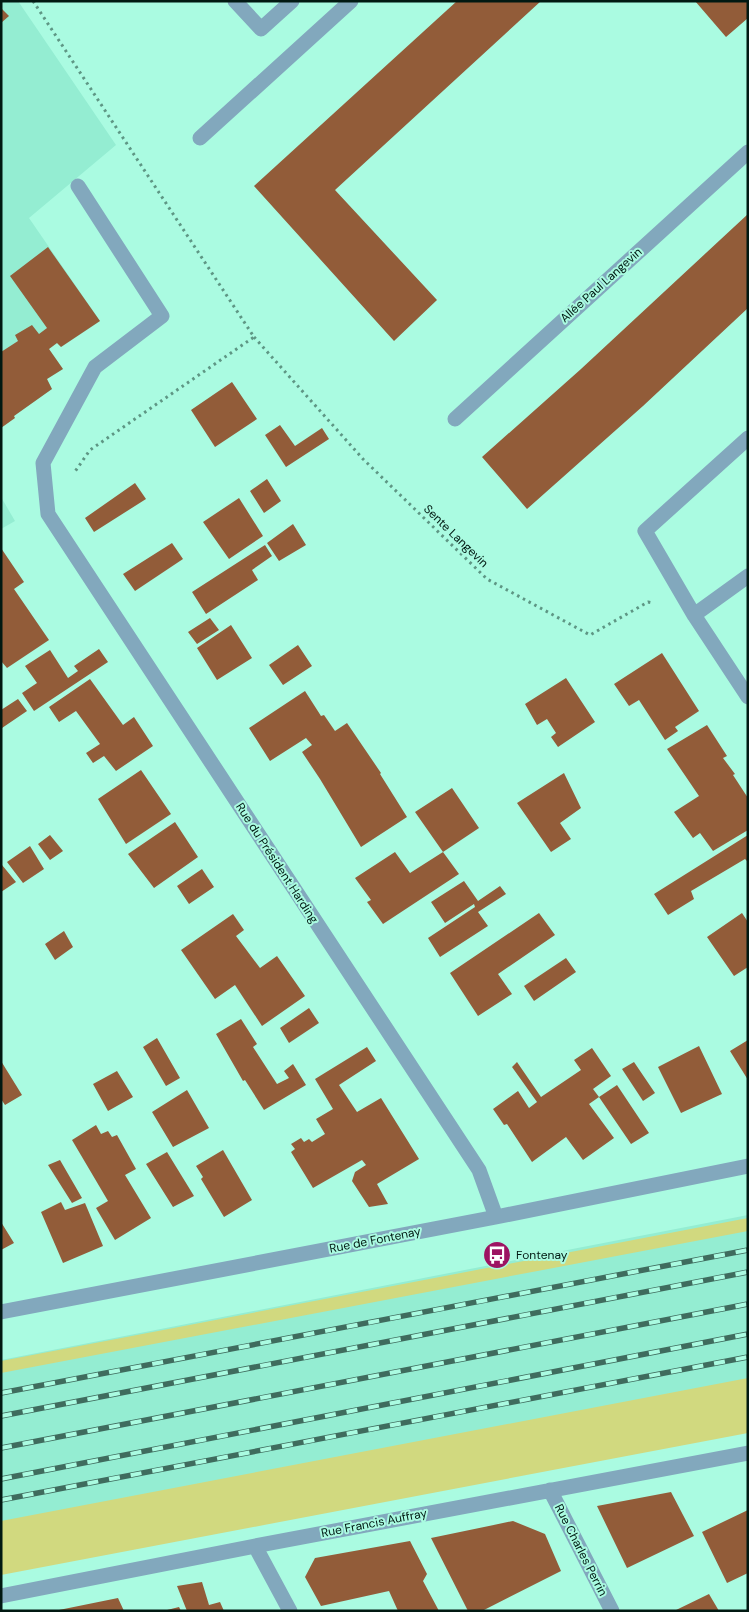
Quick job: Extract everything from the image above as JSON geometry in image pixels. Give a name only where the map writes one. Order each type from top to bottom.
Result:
[{"type":"street","points":[[235,1],[261,29],[292,1]]},
{"type":"street","points":[[200,138],[351,1]]},
{"type":"street","name":"Allée Paul Langevin","points":[[455,419],[748,152]]},
{"type":"street","name":"Rue du Président Harding","points":[[78,186],[162,316],[95,367],[43,463],[48,514],[479,1170],[496,1217]]},
{"type":"street","points":[[748,438],[646,531],[694,615],[748,696]]},
{"type":"street","points":[[694,615],[748,576]]},
{"type":"street","name":"Rue de Fontenay","points":[[1,1312],[496,1217],[748,1166]]},
{"type":"street","name":"Rue Francis Auffray","points":[[1,1596],[748,1453]]},
{"type":"street","name":"Rue Charles Perrin","points":[[550,1490],[612,1611]]},
{"type":"street","points":[[255,1546],[290,1611]]},
{"type":"path","name":"Sente Langevin","points":[[254,337],[362,459],[487,579],[590,635],[648,602],[694,615]]},
{"type":"shaded area","points":[[1,1],[18,1],[116,145],[29,218],[100,321],[61,347],[57,343],[49,349],[63,369],[47,379],[52,389],[14,416],[1,428]]},
{"type":"shaded area","points":[[1,497],[15,521],[1,529]]},
{"type":"shaded area","points":[[748,1215],[748,1387],[1,1533],[1,1360]]},
{"type":"shaded area","points":[[748,1218],[748,1231],[1,1373],[1,1361]]},
{"type":"shaded area","points":[[748,1378],[748,1433],[1,1575],[1,1521]]},
{"type":"building","points":[[457,1],[541,1],[335,190],[437,300],[394,341],[254,186]]},
{"type":"building","points":[[695,1],[748,1],[748,18],[726,37]]},
{"type":"building","points":[[1,8],[9,16],[1,23]]},
{"type":"building","points":[[748,214],[748,308],[643,406],[527,509],[482,457],[581,369]]},
{"type":"building","points":[[48,247],[100,321],[61,347],[57,343],[49,349],[63,369],[47,379],[52,389],[14,416],[15,418],[1,428],[1,352],[18,341],[15,335],[32,325],[39,334],[47,328],[10,276]]},
{"type":"building","points":[[232,382],[257,419],[215,447],[191,410]]},
{"type":"building","points":[[280,425],[295,446],[322,428],[329,439],[286,467],[265,435]]},
{"type":"building","points":[[267,479],[281,501],[264,513],[250,491]]},
{"type":"building","points":[[135,483],[146,499],[94,532],[85,518]]},
{"type":"building","points":[[239,498],[263,536],[229,559],[203,522]]},
{"type":"building","points":[[293,524],[306,545],[279,561],[267,543]]},
{"type":"building","points":[[172,543],[183,559],[135,591],[123,574]]},
{"type":"building","points":[[265,545],[272,556],[252,570],[258,580],[206,614],[192,592]]},
{"type":"building","points":[[1,548],[24,582],[14,589],[49,640],[7,668],[1,661]]},
{"type":"building","points":[[210,618],[219,630],[197,644],[188,632]]},
{"type":"building","points":[[231,625],[252,658],[217,680],[197,648]]},
{"type":"building","points":[[298,645],[312,666],[283,685],[269,665]]},
{"type":"building","points":[[99,649],[108,662],[34,711],[22,693],[37,683],[25,666],[50,650],[68,678],[78,671],[74,666]]},
{"type":"building","points":[[662,653],[699,711],[675,727],[678,731],[665,740],[639,700],[629,706],[614,684]]},
{"type":"building","points":[[566,678],[595,722],[558,747],[551,737],[556,733],[547,719],[537,725],[525,704]]},
{"type":"building","points":[[90,679],[123,725],[134,717],[153,746],[116,771],[104,756],[93,763],[86,753],[100,744],[76,711],[59,722],[49,707]]},
{"type":"building","points":[[305,691],[321,716],[324,715],[335,731],[347,723],[381,773],[407,817],[361,847],[302,752],[312,745],[306,738],[270,761],[249,728]]},
{"type":"building","points":[[18,699],[27,711],[2,728],[1,710]]},
{"type":"building","points":[[707,725],[727,756],[723,758],[735,774],[733,775],[748,798],[748,830],[713,851],[700,833],[693,838],[674,812],[699,796],[667,749]]},
{"type":"building","points":[[141,770],[171,814],[126,844],[98,799]]},
{"type":"building","points":[[564,773],[581,808],[560,823],[571,839],[551,852],[517,803]]},
{"type":"building","points":[[452,788],[479,828],[443,852],[415,812]]},
{"type":"building","points":[[175,822],[198,857],[154,888],[128,854]]},
{"type":"building","points":[[50,835],[63,851],[50,860],[38,844]]},
{"type":"building","points":[[748,835],[748,862],[745,859],[691,891],[694,899],[668,915],[654,894]]},
{"type":"building","points":[[30,846],[44,869],[23,883],[7,862]]},
{"type":"building","points":[[395,852],[410,873],[443,852],[459,874],[383,924],[367,902],[371,900],[355,878]]},
{"type":"building","points":[[1,866],[16,882],[1,892]]},
{"type":"building","points":[[202,869],[214,887],[189,904],[177,886]]},
{"type":"building","points":[[464,881],[478,901],[500,886],[506,894],[478,912],[488,926],[440,957],[428,938],[475,907],[474,904],[445,923],[431,902]]},
{"type":"building","points":[[539,913],[555,935],[498,974],[512,994],[478,1016],[450,973]]},
{"type":"building","points":[[742,913],[748,922],[748,967],[734,976],[707,937]]},
{"type":"building","points":[[233,914],[244,930],[236,936],[260,968],[277,956],[305,996],[262,1026],[235,985],[215,999],[181,950]]},
{"type":"building","points":[[64,931],[73,947],[55,960],[45,944]]},
{"type":"building","points":[[566,958],[576,972],[534,1001],[524,986]]},
{"type":"building","points":[[309,1008],[319,1023],[289,1043],[280,1028]]},
{"type":"building","points":[[241,1019],[257,1044],[253,1047],[277,1084],[289,1078],[284,1071],[293,1064],[306,1085],[264,1110],[245,1080],[243,1081],[216,1034]]},
{"type":"building","points":[[157,1038],[180,1078],[166,1086],[143,1047]]},
{"type":"building","points":[[748,1040],[748,1080],[730,1051]]},
{"type":"building","points":[[699,1046],[722,1094],[681,1113],[658,1067]]},
{"type":"building","points":[[367,1047],[376,1061],[339,1085],[357,1112],[381,1098],[419,1159],[377,1184],[388,1204],[369,1207],[352,1181],[355,1172],[366,1165],[362,1160],[313,1188],[291,1152],[295,1149],[291,1144],[301,1138],[304,1142],[309,1139],[312,1142],[325,1134],[316,1119],[333,1109],[315,1079]]},
{"type":"building","points":[[592,1048],[611,1076],[593,1089],[599,1097],[589,1104],[614,1138],[583,1160],[566,1137],[532,1162],[507,1124],[504,1125],[493,1109],[518,1091],[529,1108],[537,1102],[512,1067],[517,1062],[541,1097],[581,1070],[574,1060]]},
{"type":"building","points":[[1,1061],[22,1095],[5,1105],[1,1099]]},
{"type":"building","points":[[634,1062],[655,1093],[643,1101],[622,1069]]},
{"type":"building","points":[[117,1071],[133,1097],[108,1111],[93,1084]]},
{"type":"building","points":[[617,1085],[649,1133],[631,1144],[599,1097]]},
{"type":"building","points":[[187,1090],[209,1128],[173,1147],[152,1112]]},
{"type":"building","points":[[96,1125],[101,1134],[108,1131],[112,1137],[117,1135],[136,1169],[125,1175],[151,1218],[115,1240],[96,1208],[108,1201],[72,1140]]},
{"type":"building","points":[[223,1150],[252,1200],[224,1217],[201,1179],[203,1177],[196,1166]]},
{"type":"building","points":[[167,1152],[194,1196],[173,1207],[146,1164]]},
{"type":"building","points":[[60,1160],[82,1198],[72,1203],[48,1165]]},
{"type":"building","points":[[61,1202],[65,1210],[85,1203],[103,1246],[63,1263],[41,1212]]},
{"type":"building","points":[[1,1222],[14,1243],[1,1250]]},
{"type":"building","points":[[671,1492],[694,1536],[627,1568],[597,1506]]},
{"type":"building","points":[[748,1510],[748,1573],[727,1583],[702,1532]]},
{"type":"building","points":[[513,1521],[545,1534],[561,1571],[482,1611],[468,1611],[431,1538]]},
{"type":"building","points":[[410,1541],[427,1574],[423,1581],[439,1611],[398,1611],[389,1591],[321,1606],[305,1577],[315,1558]]},
{"type":"building","points":[[202,1582],[209,1605],[220,1602],[224,1611],[187,1611],[177,1586]]},
{"type":"building","points":[[709,1594],[719,1611],[674,1611]]},
{"type":"building","points":[[118,1598],[124,1611],[59,1611],[59,1610]]},
{"type":"building","points":[[179,1607],[181,1611],[167,1611],[167,1610]]},
{"type":"railway","points":[[1,1393],[748,1250]]},
{"type":"railway","points":[[1,1416],[748,1272]]},
{"type":"railway","points":[[1,1448],[748,1304]]},
{"type":"railway","points":[[1,1479],[748,1334]]},
{"type":"railway","points":[[1,1500],[748,1357]]},
{"type":"place","name":"Fontenay","points":[[497,1255]]}]
